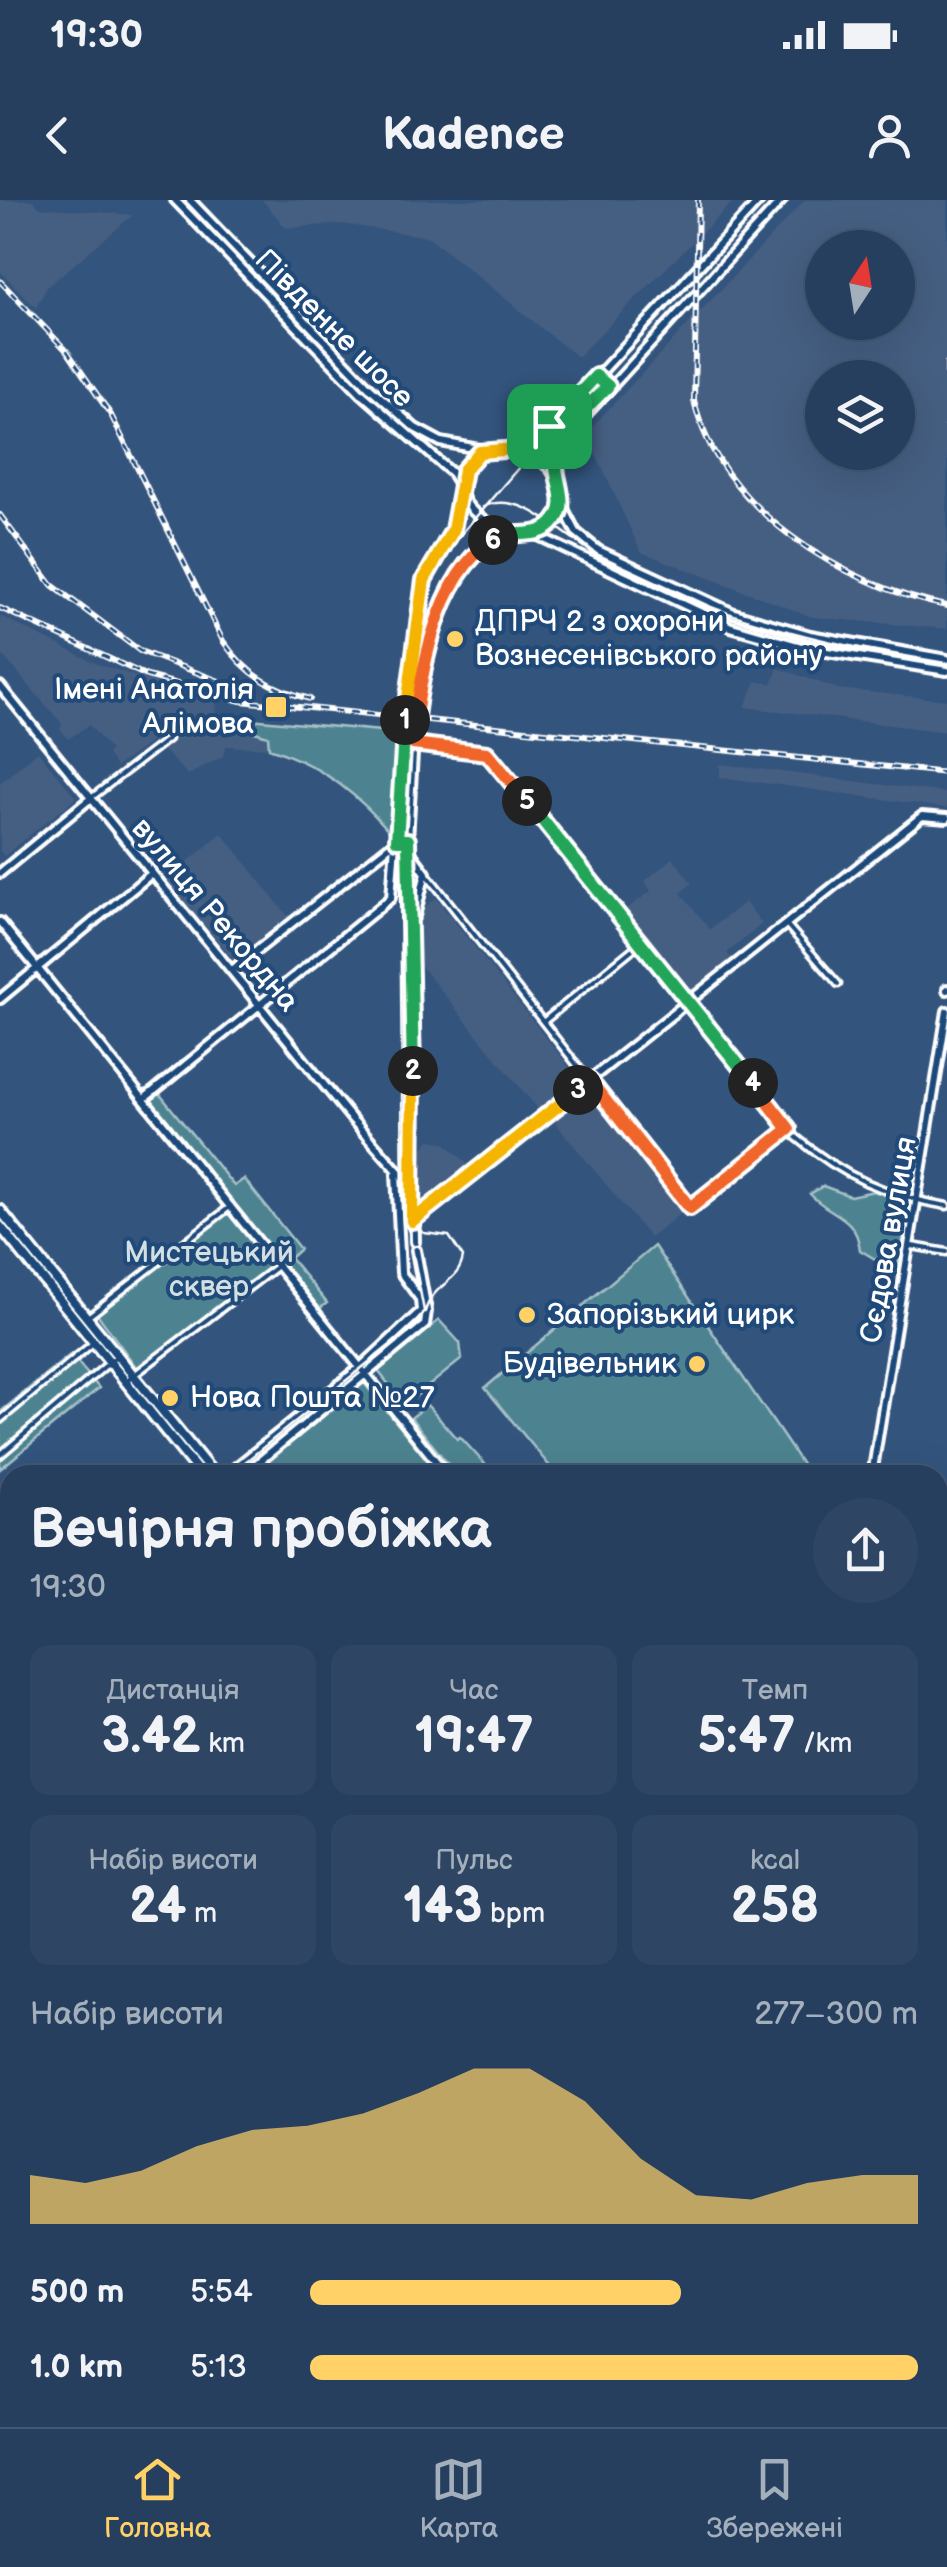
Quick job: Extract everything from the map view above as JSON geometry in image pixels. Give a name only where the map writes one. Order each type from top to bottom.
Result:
[{"type":"main road","name":"Південне шосе","points":[[174,200],[362,393],[437,458],[462,489]]},
{"type":"main road","name":"Південне шосе","points":[[190,200],[415,428],[440,442],[484,450]]},
{"type":"main road","points":[[516,449],[534,440],[760,200]]},
{"type":"main road","points":[[782,200],[608,386],[560,443],[555,458],[562,505],[576,532],[598,550],[734,613],[810,635],[947,659]]},
{"type":"main road","points":[[261,291],[270,284]]},
{"type":"main road","points":[[596,376],[608,386]]},
{"type":"main road","points":[[144,1098],[392,898],[403,735],[424,580],[453,530],[464,470],[484,450],[516,449],[536,456],[558,480]]},
{"type":"main road","points":[[462,489],[482,521],[518,533]]},
{"type":"main road","points":[[534,534],[552,525],[562,505]]},
{"type":"main road","points":[[255,1465],[425,1324],[412,1221],[412,922],[408,840],[413,740],[419,693],[439,615],[461,574],[484,546],[499,536],[534,534],[652,594],[731,626],[808,649],[947,671]]},
{"type":"main road","name":"вулиця Рекордна","points":[[0,686],[396,1172],[414,1189]]},
{"type":"main road","points":[[0,873],[91,798]]},
{"type":"main road","points":[[412,1221],[922,816],[947,818]]},
{"type":"main road","points":[[232,970],[397,840],[408,840]]},
{"type":"main road","points":[[408,849],[426,873],[412,922]]},
{"type":"main road","points":[[0,999],[151,874]]},
{"type":"main road","points":[[0,922],[439,1465]]},
{"type":"main road","name":"Сєдова вулиця","points":[[874,1465],[947,1011]]},
{"type":"main road","points":[[396,1172],[401,1273],[420,1298],[424,1311]]},
{"type":"main road","points":[[0,1210],[87,1317],[125,1382],[194,1465]]},
{"type":"main road","points":[[0,1226],[78,1324],[98,1339]]},
{"type":"main road","points":[[238,1465],[424,1311]]},
{"type":"main road","points":[[114,1360],[133,1376],[206,1465]]},
{"type":"street","points":[[91,798],[168,739]]},
{"type":"street","points":[[413,740],[487,753],[789,1129],[835,1170],[919,1202],[947,1206]]},
{"type":"street","points":[[426,873],[690,1208],[789,1129]]},
{"type":"street","points":[[786,924],[838,984]]},
{"type":"street","points":[[543,1022],[640,943]]},
{"type":"street","points":[[78,1324],[232,1206]]},
{"type":"street","points":[[912,1246],[947,1252]]},
{"type":"street","points":[[125,1382],[279,1264]]},
{"type":"street","points":[[0,1420],[98,1339]]},
{"type":"street","points":[[0,1455],[114,1360]]},
{"type":"shaded area","points":[[0,200],[33,200],[39,207],[133,215],[47,287],[36,308],[0,271]]},
{"type":"shaded area","points":[[262,200],[735,200],[577,357],[429,237],[341,224],[286,228]]},
{"type":"shaded area","points":[[805,200],[947,200],[947,629],[812,617],[641,552],[586,433]]},
{"type":"shaded area","points":[[0,616],[97,664],[217,702],[215,722],[269,736],[269,748],[226,746],[223,756],[188,775],[161,748],[161,734],[116,767],[107,754],[110,750],[89,725],[68,739],[60,729],[62,724],[0,652]]},
{"type":"shaded area","points":[[778,668],[838,689],[947,700],[947,732],[745,707],[756,681],[772,684]]},
{"type":"shaded area","points":[[38,751],[76,798],[4,856],[0,851],[0,783]]},
{"type":"shaded area","points":[[720,764],[947,793],[947,808],[720,777]]},
{"type":"shaded area","points":[[222,833],[288,916],[234,960],[166,880]]},
{"type":"shaded area","points":[[673,858],[692,883],[681,893],[710,929],[745,902],[762,924],[727,953],[735,962],[690,997],[621,913],[651,891],[645,881]]},
{"type":"shaded area","points":[[436,898],[580,1081],[541,1113],[419,964],[420,910]]},
{"type":"shaded area","points":[[588,1091],[685,1210],[650,1238],[553,1120]]},
{"type":"shaded area","points":[[430,1140],[444,1142],[470,1166],[427,1201],[418,1199],[418,1153]]},
{"type":"green space","points":[[249,719],[403,733],[397,840],[340,784],[269,748],[268,736],[248,730]]},
{"type":"green space","points":[[158,1092],[234,1186],[244,1179],[300,1249],[290,1258],[327,1303],[318,1310],[149,1100]]},
{"type":"green space","points":[[823,1186],[850,1196],[874,1191],[910,1204],[897,1272],[860,1250],[858,1238],[848,1223],[810,1194]]},
{"type":"green space","name":"Мистецький сквер","points":[[231,1206],[279,1264],[139,1371],[95,1311]]},
{"type":"green space","points":[[654,1246],[802,1465],[549,1465],[485,1388]]},
{"type":"green space","points":[[439,1320],[460,1343],[462,1359],[405,1405],[378,1371]]},
{"type":"green space","points":[[71,1354],[99,1388],[5,1465],[0,1465],[0,1412]]},
{"type":"green space","points":[[363,1382],[428,1461],[423,1465],[259,1465]]},
{"type":"green space","points":[[427,1405],[486,1465],[449,1465],[411,1418]]},
{"type":"tram line","points":[[241,1465],[415,1325],[424,1311],[403,1201],[400,870],[406,766],[427,585],[455,541],[520,466],[768,200]]},
{"type":"tram line","points":[[483,507],[498,503],[528,509],[597,555],[639,577],[724,611],[811,637],[947,664]]},
{"type":"tram line","points":[[409,1224],[424,1233],[449,1236],[463,1257],[461,1266],[434,1295],[425,1312]]},
{"type":"railway","points":[[698,200],[694,400],[707,439],[729,475],[757,507],[828,561],[868,581],[947,606]]},
{"type":"railway","points":[[0,281],[67,351],[111,415],[223,641],[261,679],[310,699]]},
{"type":"railway","points":[[947,363],[947,425]]},
{"type":"railway","points":[[0,515],[52,585],[140,651],[227,684]]},
{"type":"railway","points":[[0,608],[147,676],[241,701],[947,773]]},
{"type":"place","name":"ДПРЧ 2 з охорони Вознесенівського району","points":[[455,639]]},
{"type":"place","name":"Імені Анатолія Алімова","points":[[276,707]]},
{"type":"place","name":"Запорізький цирк","points":[[527,1315]]},
{"type":"place","name":"Будівельник","points":[[697,1364]]},
{"type":"place","name":"Нова Пошта №27","points":[[170,1398]]},
{"type":"route","points":[[596,376],[608,386],[560,443],[555,458],[562,505],[552,525],[534,534],[499,536],[484,546],[461,574],[439,615],[428,650],[413,744],[487,753],[789,1129],[690,1208],[590,1081],[412,1221],[412,922],[408,840],[397,840],[403,735],[422,590],[453,530],[464,470],[472,458],[484,450],[516,449],[549,426],[596,376]]}]
